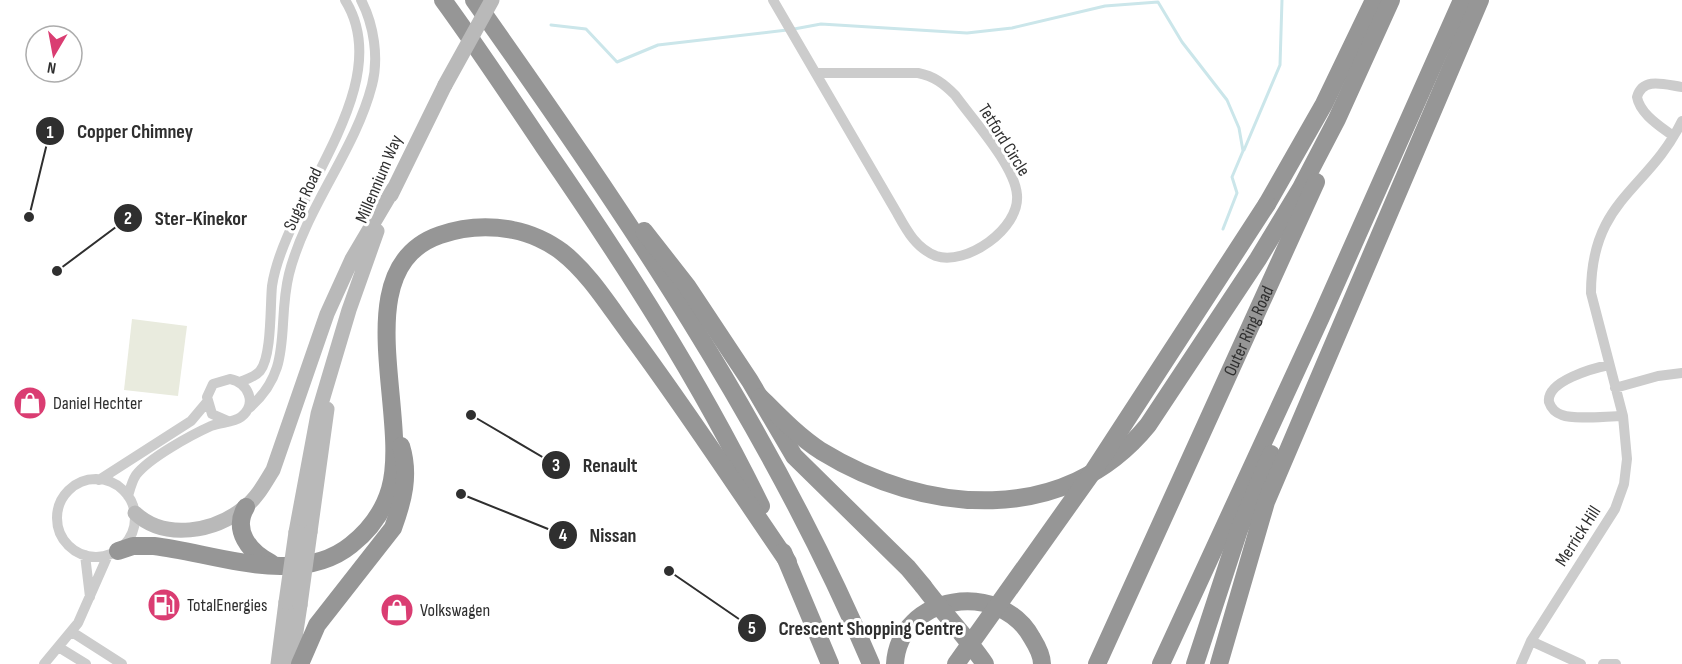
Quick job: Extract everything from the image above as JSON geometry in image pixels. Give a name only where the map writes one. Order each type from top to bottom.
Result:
[{"type":"highway","points":[[443,0],[602,231],[666,331],[723,427],[788,562],[830,664]]},
{"type":"highway","points":[[474,0],[620,209],[692,323],[814,539],[871,664]]},
{"type":"highway","points":[[956,664],[1094,470],[1267,204],[1324,104],[1374,0]]},
{"type":"highway","points":[[760,397],[802,436],[841,462],[910,489],[957,500],[984,502],[1013,500],[1049,491],[1089,476],[1136,440],[1173,392],[1301,188],[1337,120],[1391,0]]},
{"type":"highway","name":"Outer Ring Road","points":[[1097,664],[1227,382],[1305,205],[1404,0]]},
{"type":"highway","points":[[1161,664],[1464,0]]},
{"type":"highway","points":[[1195,664],[1239,530],[1390,184],[1464,0]]},
{"type":"highway","points":[[1219,664],[1266,502],[1480,0]]},
{"type":"highway","points":[[620,209],[661,250],[760,397],[794,456],[908,568],[947,618],[965,635],[985,664]]},
{"type":"highway","points":[[113,553],[133,546],[154,546],[281,566],[305,566],[329,559],[349,547],[379,515],[390,489],[395,424],[387,312],[393,279],[402,263],[429,239],[458,229],[514,230],[545,241],[562,252],[586,276],[658,372],[788,562]]},
{"type":"highway","points":[[300,664],[317,625],[382,545],[397,519],[406,479],[403,453],[395,424]]},
{"type":"highway","points":[[246,507],[240,524],[245,540],[261,558],[281,566]]},
{"type":"highway","points":[[895,664],[896,650],[905,632],[918,619],[934,608],[974,601],[993,604],[1011,612],[1027,628],[1042,664]]},
{"type":"street","name":"Sugar Road","points":[[240,382],[252,377],[262,367],[273,283],[285,246],[348,105],[359,72],[357,31],[345,0]]},
{"type":"street","name":"Sugar Road","points":[[248,409],[262,397],[277,370],[283,310],[297,251],[361,115],[372,84],[375,58],[371,26],[361,0]]},
{"type":"street","name":"Millennium Way","points":[[291,664],[293,604],[303,532],[327,415],[328,386],[364,264],[394,188],[445,85],[492,0]]},
{"type":"street","name":"Tetford Circle","points":[[775,2],[876,178],[918,245],[934,255],[955,257],[985,244],[1008,227],[1017,204],[1014,180],[956,95],[947,87],[932,77],[918,73],[817,72]]},
{"type":"street","points":[[1673,136],[1650,118],[1641,108],[1637,97],[1641,87],[1647,84],[1682,87]]},
{"type":"street","name":"Merrick Hill","points":[[1521,664],[1531,641],[1616,509],[1624,484],[1627,459],[1623,416],[1591,293],[1594,250],[1609,215],[1673,136],[1682,121]]},
{"type":"street","points":[[135,513],[155,526],[188,530],[225,520],[246,507],[273,470],[327,314],[352,259],[394,188]]},
{"type":"street","points":[[1609,365],[1585,370],[1563,382],[1550,395],[1550,403],[1555,412],[1566,416],[1623,416]]},
{"type":"street","points":[[1615,388],[1658,376],[1682,373]]},
{"type":"street","points":[[99,480],[196,416],[207,402],[210,388],[217,382],[230,379],[240,382],[249,394],[248,409],[240,418],[204,429],[143,468],[134,478],[128,496]]},
{"type":"street","points":[[207,402],[212,414],[228,421]]},
{"type":"street","points":[[44,664],[72,632],[113,553],[132,534],[135,513],[128,496],[116,485],[99,480],[87,481],[71,489],[58,511],[58,524],[63,539],[71,548],[85,555],[113,553]]},
{"type":"street","points":[[85,555],[90,601]]},
{"type":"street","name":"Millennium Way","points":[[278,664],[293,604]]},
{"type":"street","points":[[72,632],[122,664]]},
{"type":"street","points":[[1531,641],[1581,664]]},
{"type":"street","points":[[60,648],[86,664]]},
{"type":"street","points":[[1603,664],[1616,664]]},
{"type":"shaded area","points":[[132,319],[187,326],[178,396],[124,390]]},
{"type":"waterway","points":[[1244,150],[1280,65],[1282,0]]},
{"type":"waterway","points":[[794,29],[821,24],[967,33],[1012,28],[1105,6],[1158,2],[1182,42],[1227,100],[1239,128],[1243,151],[1232,177],[1237,193],[1223,229]]},
{"type":"waterway","points":[[551,25],[586,29],[617,62],[658,45],[787,30]]},
{"type":"place","name":"Copper Chimney","points":[[29,217]]},
{"type":"place","name":"Ster-Kinekor","points":[[57,271]]},
{"type":"place","name":"Daniel Hechter","points":[[30,403]]},
{"type":"place","name":"Renault","points":[[471,415]]},
{"type":"place","name":"Nissan","points":[[461,494]]},
{"type":"place","name":"Crescent Shopping Centre","points":[[669,571]]},
{"type":"place","name":"TotalEnergies","points":[[164,605]]},
{"type":"place","name":"Volkswagen","points":[[397,610]]}]
